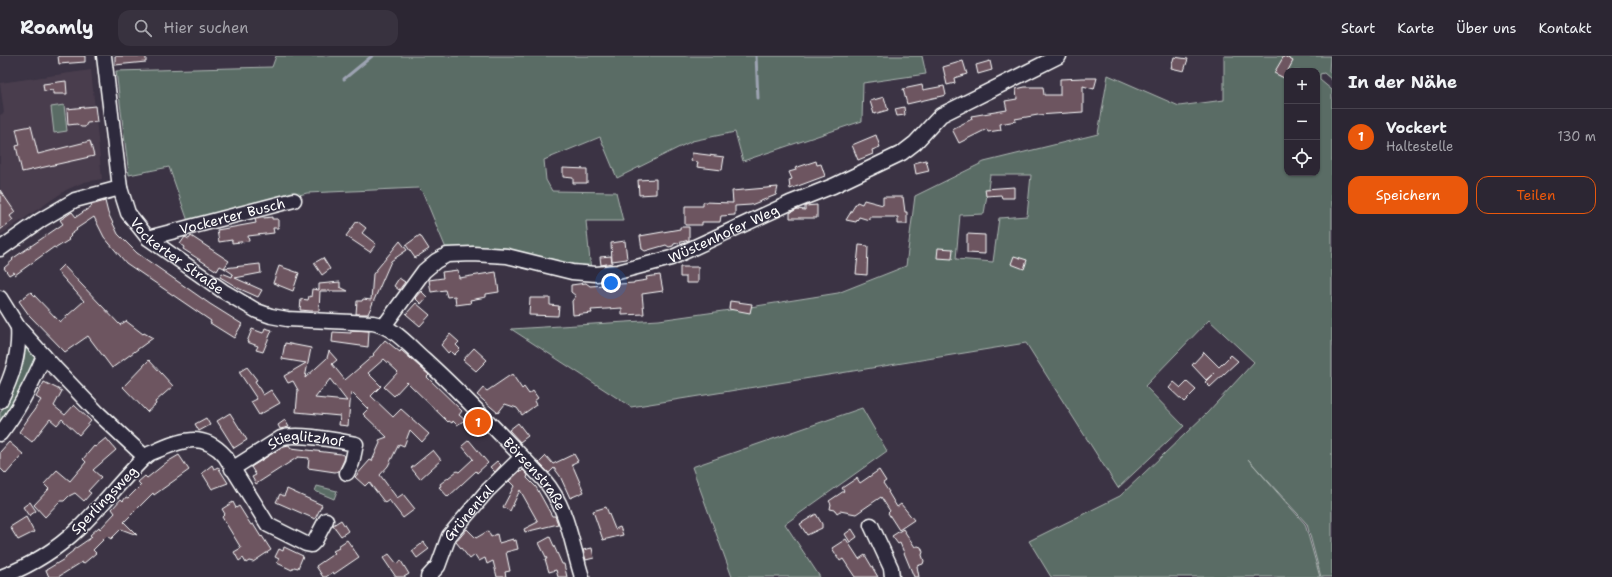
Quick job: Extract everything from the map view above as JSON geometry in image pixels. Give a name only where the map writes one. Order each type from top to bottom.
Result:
[{"type":"street","name":"Vockerter Straße","points":[[104,56],[120,188],[128,213],[148,238],[223,291],[257,311],[287,319],[362,322],[384,326]]},
{"type":"street","name":"Wüstenhofer Weg","points":[[384,326],[424,271],[436,261],[447,255],[472,254],[507,256],[572,272],[596,274],[618,272],[671,258],[790,202],[833,186],[902,153],[915,143],[941,115],[1059,56]]},
{"type":"street","points":[[0,249],[41,220],[75,200],[120,188]]},
{"type":"street","name":"Vockerter Busch","points":[[148,238],[294,200]]},
{"type":"street","name":"Sperlingsweg","points":[[0,298],[18,327],[44,356],[98,413],[146,457],[131,470],[79,528],[54,549],[19,570],[1,577]]},
{"type":"street","name":"Börsenstraße","points":[[384,326],[395,333],[448,381],[544,480],[557,498],[563,510],[582,577]]},
{"type":"street","points":[[0,401],[8,385],[16,360],[19,338],[18,327]]},
{"type":"street","points":[[0,434],[30,389],[44,356]]},
{"type":"street","name":"Stieglitzhof","points":[[232,469],[281,438],[293,436],[335,440],[356,444],[352,463],[347,473]]},
{"type":"street","points":[[146,457],[149,454],[178,442],[194,440],[206,442],[214,446],[225,456],[265,522],[272,528],[311,545],[316,541],[326,520]]},
{"type":"street","name":"Grünental","points":[[428,577],[438,566],[449,536],[492,486],[522,457]]},
{"type":"street","points":[[871,525],[891,568],[892,577]]},
{"type":"shaded area","points":[[91,70],[102,179],[84,182],[66,190],[0,235],[0,115],[4,113],[0,83]]},
{"type":"green space","points":[[276,56],[922,56],[926,74],[863,83],[862,121],[743,161],[735,132],[692,141],[617,178],[600,137],[544,160],[546,180],[552,191],[616,192],[623,221],[586,221],[591,271],[505,248],[447,251],[423,193],[418,188],[307,193],[189,224],[169,167],[129,175],[116,71],[272,67]]},
{"type":"green space","points":[[1224,56],[1330,56],[1329,72],[1332,72],[1332,80],[1324,73],[1320,74],[1320,68],[1284,68],[1284,176],[1320,176],[1320,80],[1332,90],[1332,577],[1321,577],[1307,524],[1248,459],[1305,524],[1320,577],[1051,577],[1029,541],[1120,496],[1207,413],[1254,362],[1209,320],[1145,386],[1184,426],[1118,488],[1026,343],[631,407],[511,329],[659,320],[838,293],[906,266],[915,196],[984,162],[1098,134],[1108,75],[1179,106],[1224,100]],"holes":[[[990,175],[1031,175],[1027,216],[999,218],[993,262],[956,259],[960,215],[984,214]]]},
{"type":"green space","points":[[64,105],[67,131],[54,133],[51,107]]},
{"type":"green space","points":[[24,343],[39,359],[0,428],[0,413],[4,406]]},
{"type":"green space","points":[[862,408],[887,451],[785,524],[820,577],[732,577],[692,467]]},
{"type":"green space","points":[[317,486],[337,491],[334,499],[315,491]]},
{"type":"building","points":[[58,56],[85,56],[85,62],[59,64]]},
{"type":"building","points":[[115,56],[146,56],[146,62],[115,65]]},
{"type":"building","points":[[1284,56],[1293,61],[1289,68],[1284,68],[1284,78],[1274,73]]},
{"type":"building","points":[[1174,57],[1188,59],[1184,71],[1171,68]]},
{"type":"building","points":[[963,61],[967,74],[954,78],[955,83],[947,85],[943,67]]},
{"type":"building","points":[[990,61],[992,70],[978,74],[976,65]]},
{"type":"building","points":[[1097,78],[1094,89],[1083,86],[1083,112],[1038,115],[1015,119],[1016,121],[1000,124],[1001,130],[988,132],[987,129],[959,143],[952,129],[972,119],[971,116],[1007,110],[1005,101],[1017,99],[1016,89],[1025,87],[1043,87],[1044,95],[1060,95],[1060,79]]},
{"type":"building","points":[[66,81],[67,94],[53,94],[53,90],[44,91],[43,84]]},
{"type":"building","points":[[922,85],[923,90],[944,86],[946,95],[907,104],[903,89]]},
{"type":"building","points":[[884,97],[888,110],[874,114],[870,101]]},
{"type":"building","points":[[95,106],[97,122],[87,123],[85,127],[81,127],[77,124],[68,125],[67,109]]},
{"type":"building","points":[[904,107],[905,115],[897,116],[895,109]]},
{"type":"building","points":[[31,126],[38,154],[90,141],[94,156],[22,172],[16,146],[20,145],[16,129]]},
{"type":"building","points":[[876,135],[880,147],[872,150],[873,154],[858,160],[852,145]]},
{"type":"building","points":[[692,153],[724,157],[722,170],[697,167],[698,162],[691,161]]},
{"type":"building","points":[[926,160],[929,171],[916,174],[914,163]]},
{"type":"building","points":[[816,161],[817,165],[821,164],[825,176],[790,189],[789,180],[792,179],[789,172],[796,170],[795,168]]},
{"type":"building","points":[[563,168],[587,169],[587,183],[573,183],[573,178],[563,177]]},
{"type":"building","points":[[656,179],[656,194],[639,195],[638,180]]},
{"type":"building","points":[[778,187],[776,195],[751,205],[735,206],[735,215],[721,216],[720,222],[702,222],[702,225],[685,225],[685,206],[703,206],[703,202],[733,203],[732,191]]},
{"type":"building","points":[[1014,187],[1014,198],[1002,198],[1001,195],[986,196],[985,189]]},
{"type":"building","points":[[0,190],[15,212],[10,216],[13,220],[0,230]]},
{"type":"building","points":[[883,197],[903,197],[905,212],[907,212],[907,224],[898,224],[898,217],[869,217],[869,220],[859,217],[856,222],[846,220],[857,202],[862,204],[864,200],[883,205]]},
{"type":"building","points":[[105,201],[108,213],[118,234],[137,253],[210,304],[242,324],[234,338],[210,323],[211,321],[126,263],[104,237],[94,217],[76,229],[77,230],[70,235],[69,240],[56,248],[54,247],[15,275],[14,272],[9,275],[4,268],[13,260],[12,259],[63,224],[60,220],[72,212],[76,217],[92,206],[91,205]]},
{"type":"building","points":[[817,205],[817,218],[790,218],[790,213],[797,209],[805,210],[805,206]]},
{"type":"building","points":[[272,217],[272,219],[278,219],[278,228],[273,228],[274,233],[248,236],[249,241],[232,243],[232,240],[219,242],[217,230],[256,223],[255,219]]},
{"type":"building","points":[[357,221],[366,228],[362,233],[376,244],[370,252],[346,236]]},
{"type":"building","points":[[680,227],[689,227],[689,240],[669,247],[666,245],[645,251],[642,249],[640,236],[680,229]]},
{"type":"building","points":[[967,234],[985,235],[985,254],[967,253]]},
{"type":"building","points":[[420,235],[429,249],[415,258],[406,245]]},
{"type":"building","points":[[191,236],[229,261],[224,268],[220,266],[217,271],[183,249],[184,247],[180,244],[185,237],[189,239]]},
{"type":"building","points":[[400,241],[407,250],[391,261],[368,314],[356,314],[357,301],[362,301],[363,299],[371,300],[373,274]]},
{"type":"building","points":[[625,241],[627,259],[612,261],[611,243]]},
{"type":"building","points":[[859,245],[868,246],[867,275],[856,274]]},
{"type":"building","points":[[938,248],[953,249],[952,259],[937,258]]},
{"type":"building","points":[[611,256],[612,263],[601,265],[600,257]]},
{"type":"building","points":[[1014,256],[1027,260],[1024,269],[1011,264]]},
{"type":"building","points":[[323,258],[330,269],[322,275],[314,263]]},
{"type":"building","points":[[260,264],[261,273],[235,278],[262,290],[258,297],[240,289],[220,277],[222,273],[232,277],[233,274],[224,268]]},
{"type":"building","points":[[63,265],[120,325],[126,321],[143,334],[144,333],[153,338],[112,368],[88,336],[65,352],[29,315],[19,301],[31,292],[60,322],[84,301],[57,271]]},
{"type":"building","points":[[279,266],[299,273],[293,291],[273,283]]},
{"type":"building","points":[[680,267],[698,267],[698,283],[686,283],[686,277],[680,277]]},
{"type":"building","points":[[458,270],[459,278],[496,272],[499,292],[486,294],[486,297],[470,300],[471,303],[456,305],[455,296],[447,297],[445,290],[431,292],[429,280],[443,278],[442,272]]},
{"type":"building","points":[[660,275],[663,291],[642,294],[644,314],[622,315],[622,308],[591,310],[592,313],[573,315],[572,301],[576,296],[571,292],[571,285],[586,283],[590,286],[634,283],[647,280],[646,277]]},
{"type":"building","points":[[399,278],[405,282],[399,290],[394,286]]},
{"type":"building","points":[[340,282],[340,287],[348,291],[320,291],[319,311],[300,310],[301,299],[308,300],[309,296],[311,297],[312,289],[319,290],[319,284]]},
{"type":"building","points":[[421,291],[427,297],[421,304],[415,298]]},
{"type":"building","points":[[530,298],[550,298],[550,305],[559,306],[558,316],[529,315]]},
{"type":"building","points":[[730,301],[752,304],[750,313],[729,309]]},
{"type":"building","points":[[416,303],[430,315],[420,326],[406,314]]},
{"type":"building","points":[[265,328],[272,330],[263,352],[256,350],[258,346],[247,342],[252,329],[263,333]]},
{"type":"building","points":[[351,330],[369,331],[368,347],[332,342],[333,332],[351,333]]},
{"type":"building","points":[[450,334],[459,342],[456,345],[460,349],[454,355],[450,351],[448,353],[441,345]]},
{"type":"building","points":[[385,340],[400,352],[401,350],[429,375],[427,377],[462,411],[459,415],[465,420],[457,425],[453,421],[452,423],[449,421],[448,422],[407,382],[394,396],[384,387],[398,372],[384,359],[368,373],[381,386],[371,396],[393,417],[401,409],[429,434],[422,442],[410,430],[404,446],[399,444],[388,466],[380,475],[397,498],[403,494],[415,509],[403,518],[389,500],[385,503],[369,482],[365,486],[355,477],[370,460],[372,461],[380,443],[379,440],[387,437],[363,414],[368,409],[351,392],[348,426],[339,425],[340,416],[296,412],[298,390],[293,381],[288,383],[284,376],[306,363],[282,359],[285,343],[311,348],[305,378],[327,358],[329,351],[337,360],[332,364],[345,380],[374,355],[373,354]],"holes":[[[330,379],[347,401],[315,398]]]},
{"type":"building","points":[[474,348],[487,360],[476,371],[463,360]]},
{"type":"building","points":[[1204,352],[1219,367],[1231,355],[1238,361],[1210,387],[1205,382],[1214,373],[1206,380],[1192,365]]},
{"type":"building","points":[[149,360],[173,386],[155,402],[156,404],[147,412],[123,387]]},
{"type":"building","points":[[247,367],[257,380],[255,381],[263,395],[271,390],[280,403],[259,415],[251,402],[257,399],[239,372]]},
{"type":"building","points":[[512,374],[522,389],[524,387],[529,394],[533,391],[538,398],[534,401],[536,405],[522,415],[517,408],[505,404],[498,413],[477,395],[483,388],[487,391]]},
{"type":"building","points":[[44,382],[62,391],[54,406],[65,415],[74,405],[91,421],[79,435],[62,419],[57,425],[50,419],[32,442],[19,432],[41,400],[36,397]]},
{"type":"building","points":[[1174,382],[1181,388],[1187,382],[1196,390],[1184,402],[1169,388]]},
{"type":"building","points":[[230,413],[247,440],[234,448],[217,421]]},
{"type":"building","points":[[206,418],[210,425],[199,431],[195,424]]},
{"type":"building","points":[[285,420],[289,427],[280,429],[278,425]]},
{"type":"building","points":[[518,423],[528,436],[520,442],[509,430]]},
{"type":"building","points":[[106,438],[116,450],[93,470],[101,477],[88,491],[91,493],[84,501],[75,493],[69,496],[64,501],[60,501],[45,517],[34,505],[49,489],[44,484],[57,470],[70,481],[86,462],[83,459],[94,446],[95,447]]},
{"type":"building","points":[[469,440],[488,463],[477,473],[476,471],[448,497],[439,487],[441,486],[440,484],[457,471],[459,472],[473,459],[462,446]]},
{"type":"building","points":[[9,442],[23,454],[6,474],[0,468],[0,452]]},
{"type":"building","points":[[289,445],[291,448],[341,454],[345,456],[339,471],[335,472],[308,468],[309,458],[298,457],[256,484],[252,477],[256,475],[251,467],[284,446]]},
{"type":"building","points":[[433,450],[441,460],[420,479],[411,468]]},
{"type":"building","points":[[574,454],[578,461],[572,464],[584,492],[570,498],[560,476],[554,468],[549,473],[539,463],[546,456],[553,464]]},
{"type":"building","points":[[179,455],[189,470],[154,495],[153,493],[124,522],[137,535],[121,529],[111,539],[107,536],[93,550],[96,553],[83,564],[82,562],[58,577],[49,577],[46,570],[66,558],[65,557],[73,550],[92,537],[90,535],[99,527],[100,529],[115,513],[112,509],[121,499],[123,501],[126,497],[128,498],[141,485],[138,482],[145,476],[147,478],[167,462]]},
{"type":"building","points":[[497,461],[501,465],[495,472],[490,467]]},
{"type":"building","points":[[212,465],[214,469],[218,467],[228,483],[212,489],[202,473]]},
{"type":"building","points":[[523,470],[528,475],[527,478],[536,487],[552,516],[555,516],[558,524],[525,532],[524,529],[538,522],[520,490],[510,511],[503,507],[514,486],[509,481]]},
{"type":"building","points":[[879,470],[886,481],[883,483],[897,507],[901,504],[914,520],[899,530],[888,513],[890,511],[881,497],[856,514],[840,511],[837,513],[835,510],[830,509],[831,504],[829,501],[844,491],[842,488],[857,478],[860,483]]},
{"type":"building","points":[[287,489],[322,505],[315,519],[276,502],[280,494],[284,496]]},
{"type":"building","points":[[30,502],[36,511],[29,516],[23,507]]},
{"type":"building","points":[[233,502],[236,508],[239,506],[251,525],[253,524],[271,550],[253,562],[249,561],[246,563],[243,558],[239,561],[234,552],[241,548],[222,517],[225,514],[222,509]]},
{"type":"building","points":[[606,507],[615,529],[620,527],[623,535],[603,540],[593,511]]},
{"type":"building","points":[[816,514],[822,524],[822,528],[807,535],[800,524]]},
{"type":"building","points":[[26,517],[34,532],[18,540],[10,527]]},
{"type":"building","points":[[341,520],[348,531],[341,536],[333,525]]},
{"type":"building","points":[[467,529],[476,538],[488,531],[491,537],[497,534],[499,543],[513,539],[513,541],[516,540],[518,549],[506,552],[510,571],[505,572],[506,577],[497,577],[493,561],[487,564],[485,558],[479,561],[475,555],[470,559],[456,542]]},
{"type":"building","points":[[852,529],[857,537],[850,542],[845,534]]},
{"type":"building","points":[[903,529],[915,547],[921,547],[923,552],[923,564],[917,566],[919,577],[914,577],[900,543],[898,544],[892,536]]},
{"type":"building","points":[[550,537],[562,564],[564,564],[567,577],[558,577],[556,570],[549,572],[545,559],[547,559],[539,543]]},
{"type":"building","points":[[846,539],[859,559],[865,555],[878,577],[855,577],[843,559],[840,561],[832,548]]},
{"type":"building","points":[[347,540],[359,557],[334,574],[333,572],[326,577],[323,577],[316,566],[335,553],[333,551],[339,548],[338,546]]},
{"type":"building","points":[[424,542],[429,549],[417,558],[412,551]]},
{"type":"building","points":[[284,547],[303,556],[298,568],[294,567],[292,570],[277,563],[279,559],[275,557],[279,549],[283,551]]},
{"type":"building","points":[[592,548],[594,558],[586,560],[583,550]]},
{"type":"building","points":[[389,554],[397,564],[401,561],[409,574],[404,577],[396,577],[383,558]]},
{"type":"waterway","points":[[344,79],[372,56]]},
{"type":"waterway","points":[[756,56],[758,98]]},
{"type":"place","name":"Vockert","points":[[478,422]]}]
